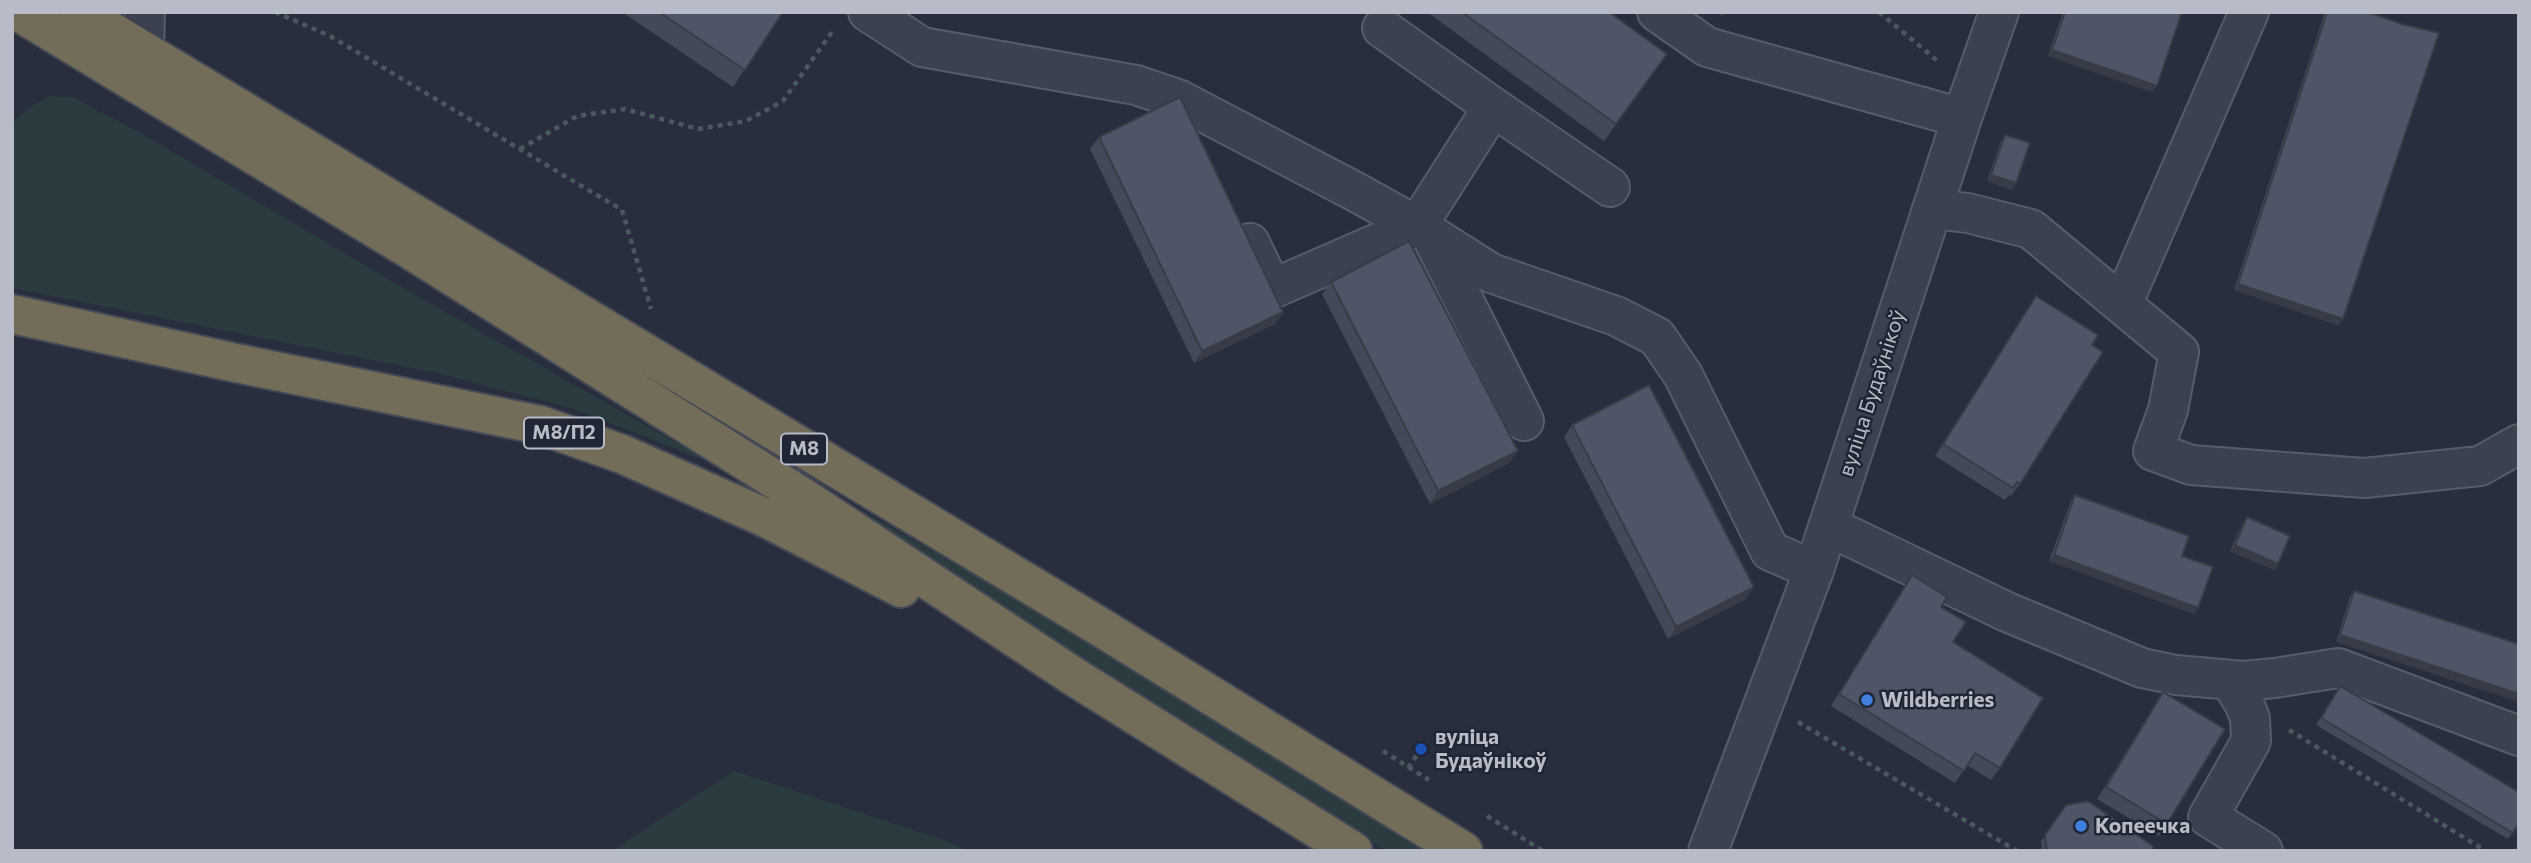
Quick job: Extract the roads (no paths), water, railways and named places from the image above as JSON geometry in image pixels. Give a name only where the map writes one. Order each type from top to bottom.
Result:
[{"type":"highway","name":"М8","points":[[79,12],[1097,625],[1463,851]]},
{"type":"highway","name":"М8","points":[[20,21],[538,330],[803,498],[1073,676],[1353,851]]},
{"type":"highway","name":"М8/П2","points":[[12,314],[540,425],[622,454],[766,518],[1073,676]]},
{"type":"street","points":[[144,50],[145,12]]},
{"type":"street","points":[[1657,12],[1707,47],[1954,115]]},
{"type":"street","name":"вуліца Будаўнікоў","points":[[1708,851],[1814,570],[1932,209],[1954,115],[2000,12]]},
{"type":"street","points":[[2122,305],[2249,12]]},
{"type":"street","points":[[853,18],[922,47],[1136,85],[1180,100],[1424,231],[1491,273],[1616,316],[1657,337],[1682,375],[1770,551],[1814,570]]},
{"type":"street","points":[[1382,28],[1609,187]]},
{"type":"street","points":[[1180,100],[1205,150]]},
{"type":"street","points":[[1235,213],[1272,289],[1424,231],[1493,107]]},
{"type":"street","points":[[1932,209],[1968,213],[2031,229],[2179,352],[2168,410],[2154,451],[2191,465],[2364,478],[2480,466],[2519,444]]},
{"type":"street","points":[[1424,231],[1524,421]]},
{"type":"street","points":[[1828,526],[2007,612],[2142,668],[2237,691],[2275,678],[2338,668],[2519,736]]},
{"type":"street","points":[[2237,691],[2250,718],[2252,741],[2208,817],[2263,851]]},
{"type":"place","name":"Wildberries","points":[[1867,700]]},
{"type":"place","name":"вуліца Будаўнікоў","points":[[1421,749]]},
{"type":"place","name":"Копеечка","points":[[2081,826]]}]
